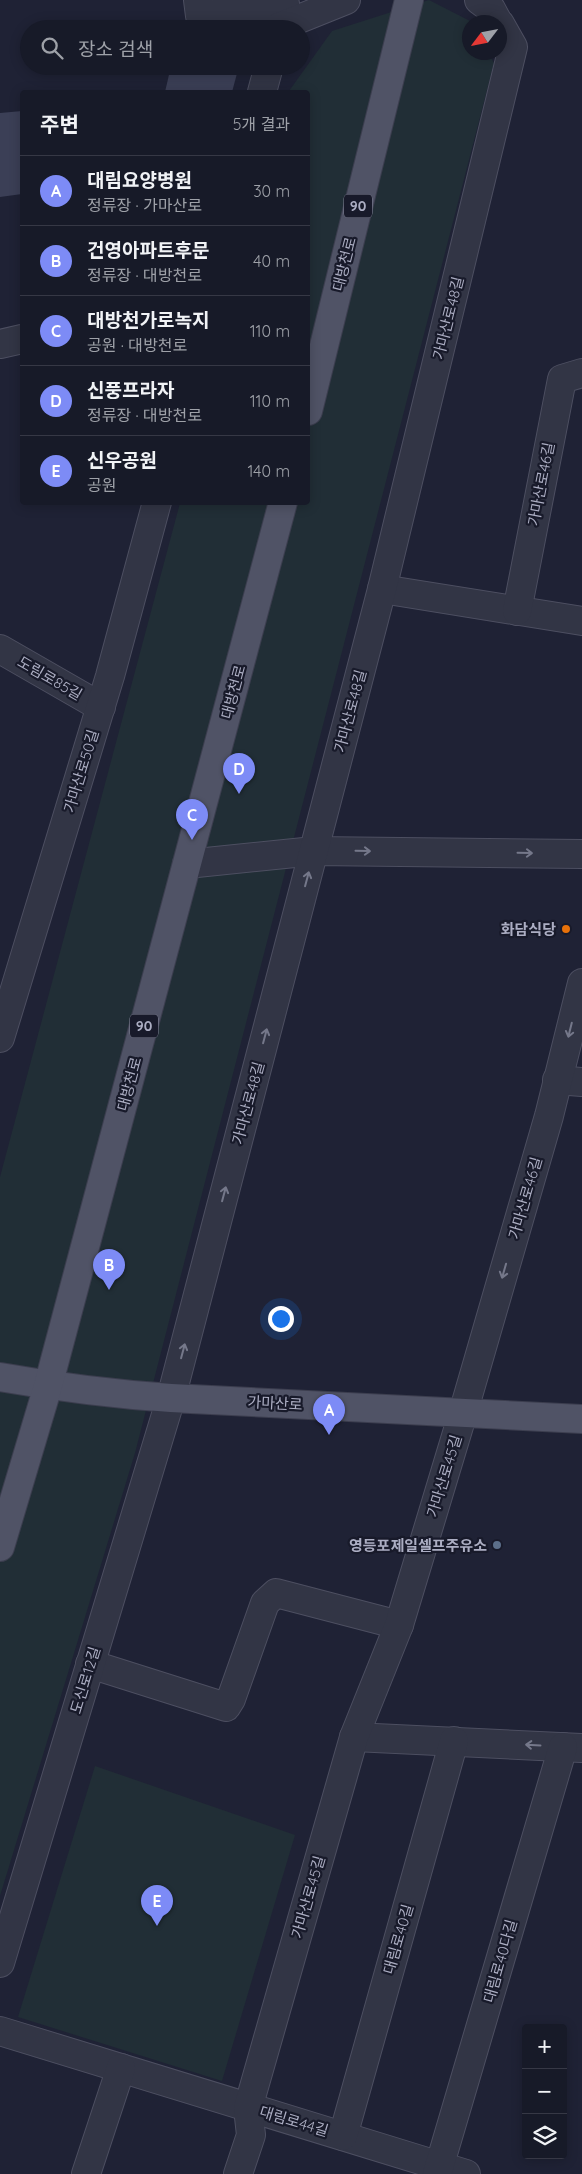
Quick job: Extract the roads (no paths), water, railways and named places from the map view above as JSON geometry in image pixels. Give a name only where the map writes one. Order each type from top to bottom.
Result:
[{"type":"main road","name":"대방천로","points":[[310,403],[410,0]]},
{"type":"main road","name":"대방천로","points":[[0,1547],[48,1386],[282,505]]},
{"type":"main road","name":"가마산로","points":[[0,1377],[48,1386],[171,1398],[582,1418]]},
{"type":"street","points":[[198,0],[200,16],[282,15],[346,0]]},
{"type":"street","name":"가마산로48길","points":[[479,0],[491,9],[494,15]]},
{"type":"street","name":"가마산로48길","points":[[171,1398],[382,589],[513,47],[507,37]]},
{"type":"street","points":[[263,90],[267,75]]},
{"type":"street","points":[[0,344],[20,339]]},
{"type":"street","name":"가마산로46길","points":[[517,610],[562,379],[582,373]]},
{"type":"street","name":"가마산로50길","points":[[0,1038],[5,1007],[101,707],[156,505]]},
{"type":"street","points":[[382,589],[582,621]]},
{"type":"street","name":"도림로85길","points":[[0,649],[101,707]]},
{"type":"street","points":[[187,864],[314,851],[582,854]]},
{"type":"street","name":"가마산로46길","points":[[463,1413],[570,1081],[582,983]]},
{"type":"street","name":"도신로12길","points":[[0,1963],[171,1398]]},
{"type":"street","name":"가마산로45길","points":[[238,2174],[251,2135],[248,2108],[354,1737],[399,1625],[463,1413]]},
{"type":"street","points":[[90,1664],[226,1707],[231,1699],[265,1604],[276,1593],[399,1625]]},
{"type":"street","points":[[354,1737],[573,1748]]},
{"type":"street","name":"대림로40길","points":[[342,2136],[454,1741]]},
{"type":"street","name":"대림로40다길","points":[[438,2170],[573,1748]]},
{"type":"street","name":"대림로44길","points":[[0,2031],[342,2136],[438,2170],[466,2174]]},
{"type":"street","points":[[86,2174],[121,2068]]},
{"type":"place","name":"신풍프라자","points":[[239,794]]},
{"type":"place","name":"대방천가로녹지","points":[[192,840]]},
{"type":"place","name":"화담식당","points":[[566,929]]},
{"type":"place","name":"건영아파트후문","points":[[109,1290]]},
{"type":"place","name":"대림요양병원","points":[[329,1435]]},
{"type":"place","name":"영등포제일셀프주유소","points":[[497,1545]]},
{"type":"place","name":"신우공원","points":[[157,1926]]}]
